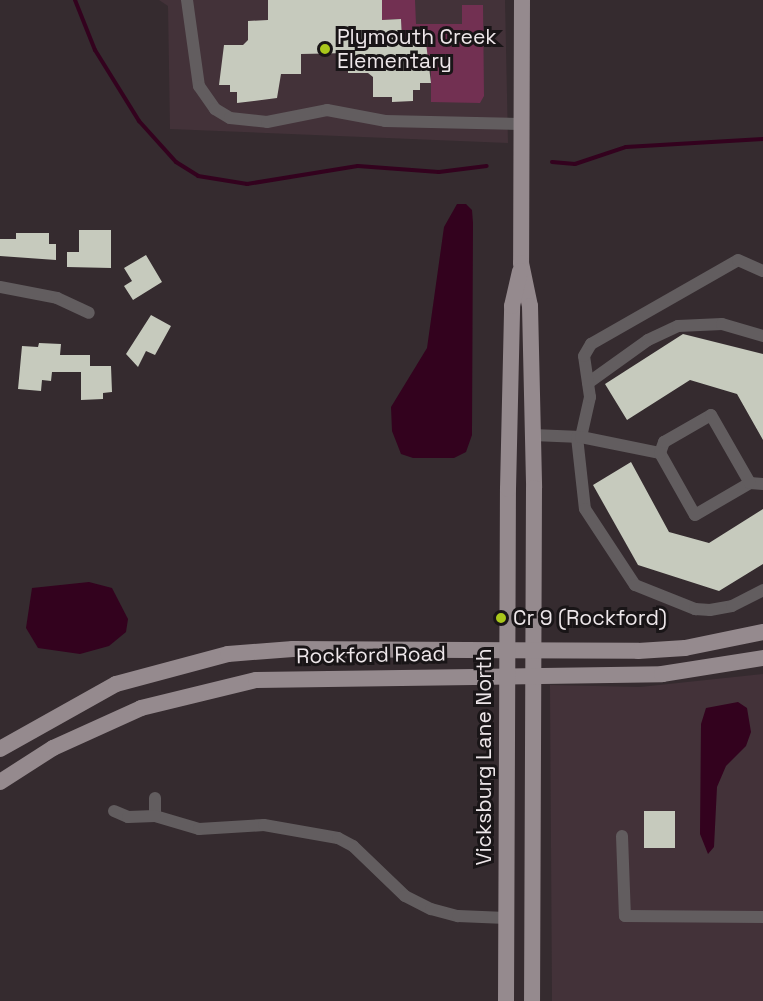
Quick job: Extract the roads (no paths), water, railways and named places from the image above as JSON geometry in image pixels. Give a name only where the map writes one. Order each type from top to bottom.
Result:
[{"type":"main road","name":"Vicksburg Lane North","points":[[506,1001],[506,648],[512,306],[521,263],[522,0]]},
{"type":"main road","name":"Vicksburg Lane North","points":[[521,263],[530,306],[533,435],[532,1001]]},
{"type":"main road","name":"Rockford Road","points":[[0,749],[116,684],[228,654],[506,648],[685,648],[763,632]]},
{"type":"main road","name":"Rockford Road","points":[[0,782],[89,729],[195,692],[256,680],[330,676],[662,674],[763,658]]},
{"type":"street","points":[[187,0],[199,86],[215,109],[230,118],[267,122],[327,110],[384,121],[522,124]]},
{"type":"street","points":[[763,271],[738,261],[591,344],[584,356],[588,383],[579,436],[585,509],[635,585],[710,610],[732,606],[763,590]]},
{"type":"street","points":[[0,287],[47,295],[90,313]]},
{"type":"street","points":[[588,383],[648,340],[678,326],[722,324],[763,336]]},
{"type":"street","points":[[660,453],[664,442],[711,415],[750,483]]},
{"type":"street","points":[[533,435],[579,436],[660,453],[695,515],[750,483],[763,484]]},
{"type":"street","points":[[155,798],[155,816]]},
{"type":"street","points":[[114,811],[128,817],[155,816],[199,829],[264,825],[338,837],[405,896],[431,909],[486,919],[506,918]]},
{"type":"street","points":[[622,836],[625,916],[763,917]]},
{"type":"waterway","points":[[75,0],[95,50],[139,121],[176,162],[198,176],[247,184],[358,166],[439,172],[487,166]]},
{"type":"waterway","points":[[552,162],[575,164],[626,147],[763,139]]},
{"type":"place","name":"Plymouth Creek Elementary","points":[[325,49]]},
{"type":"place","name":"Cr 9 (Rockford)","points":[[501,618]]}]
